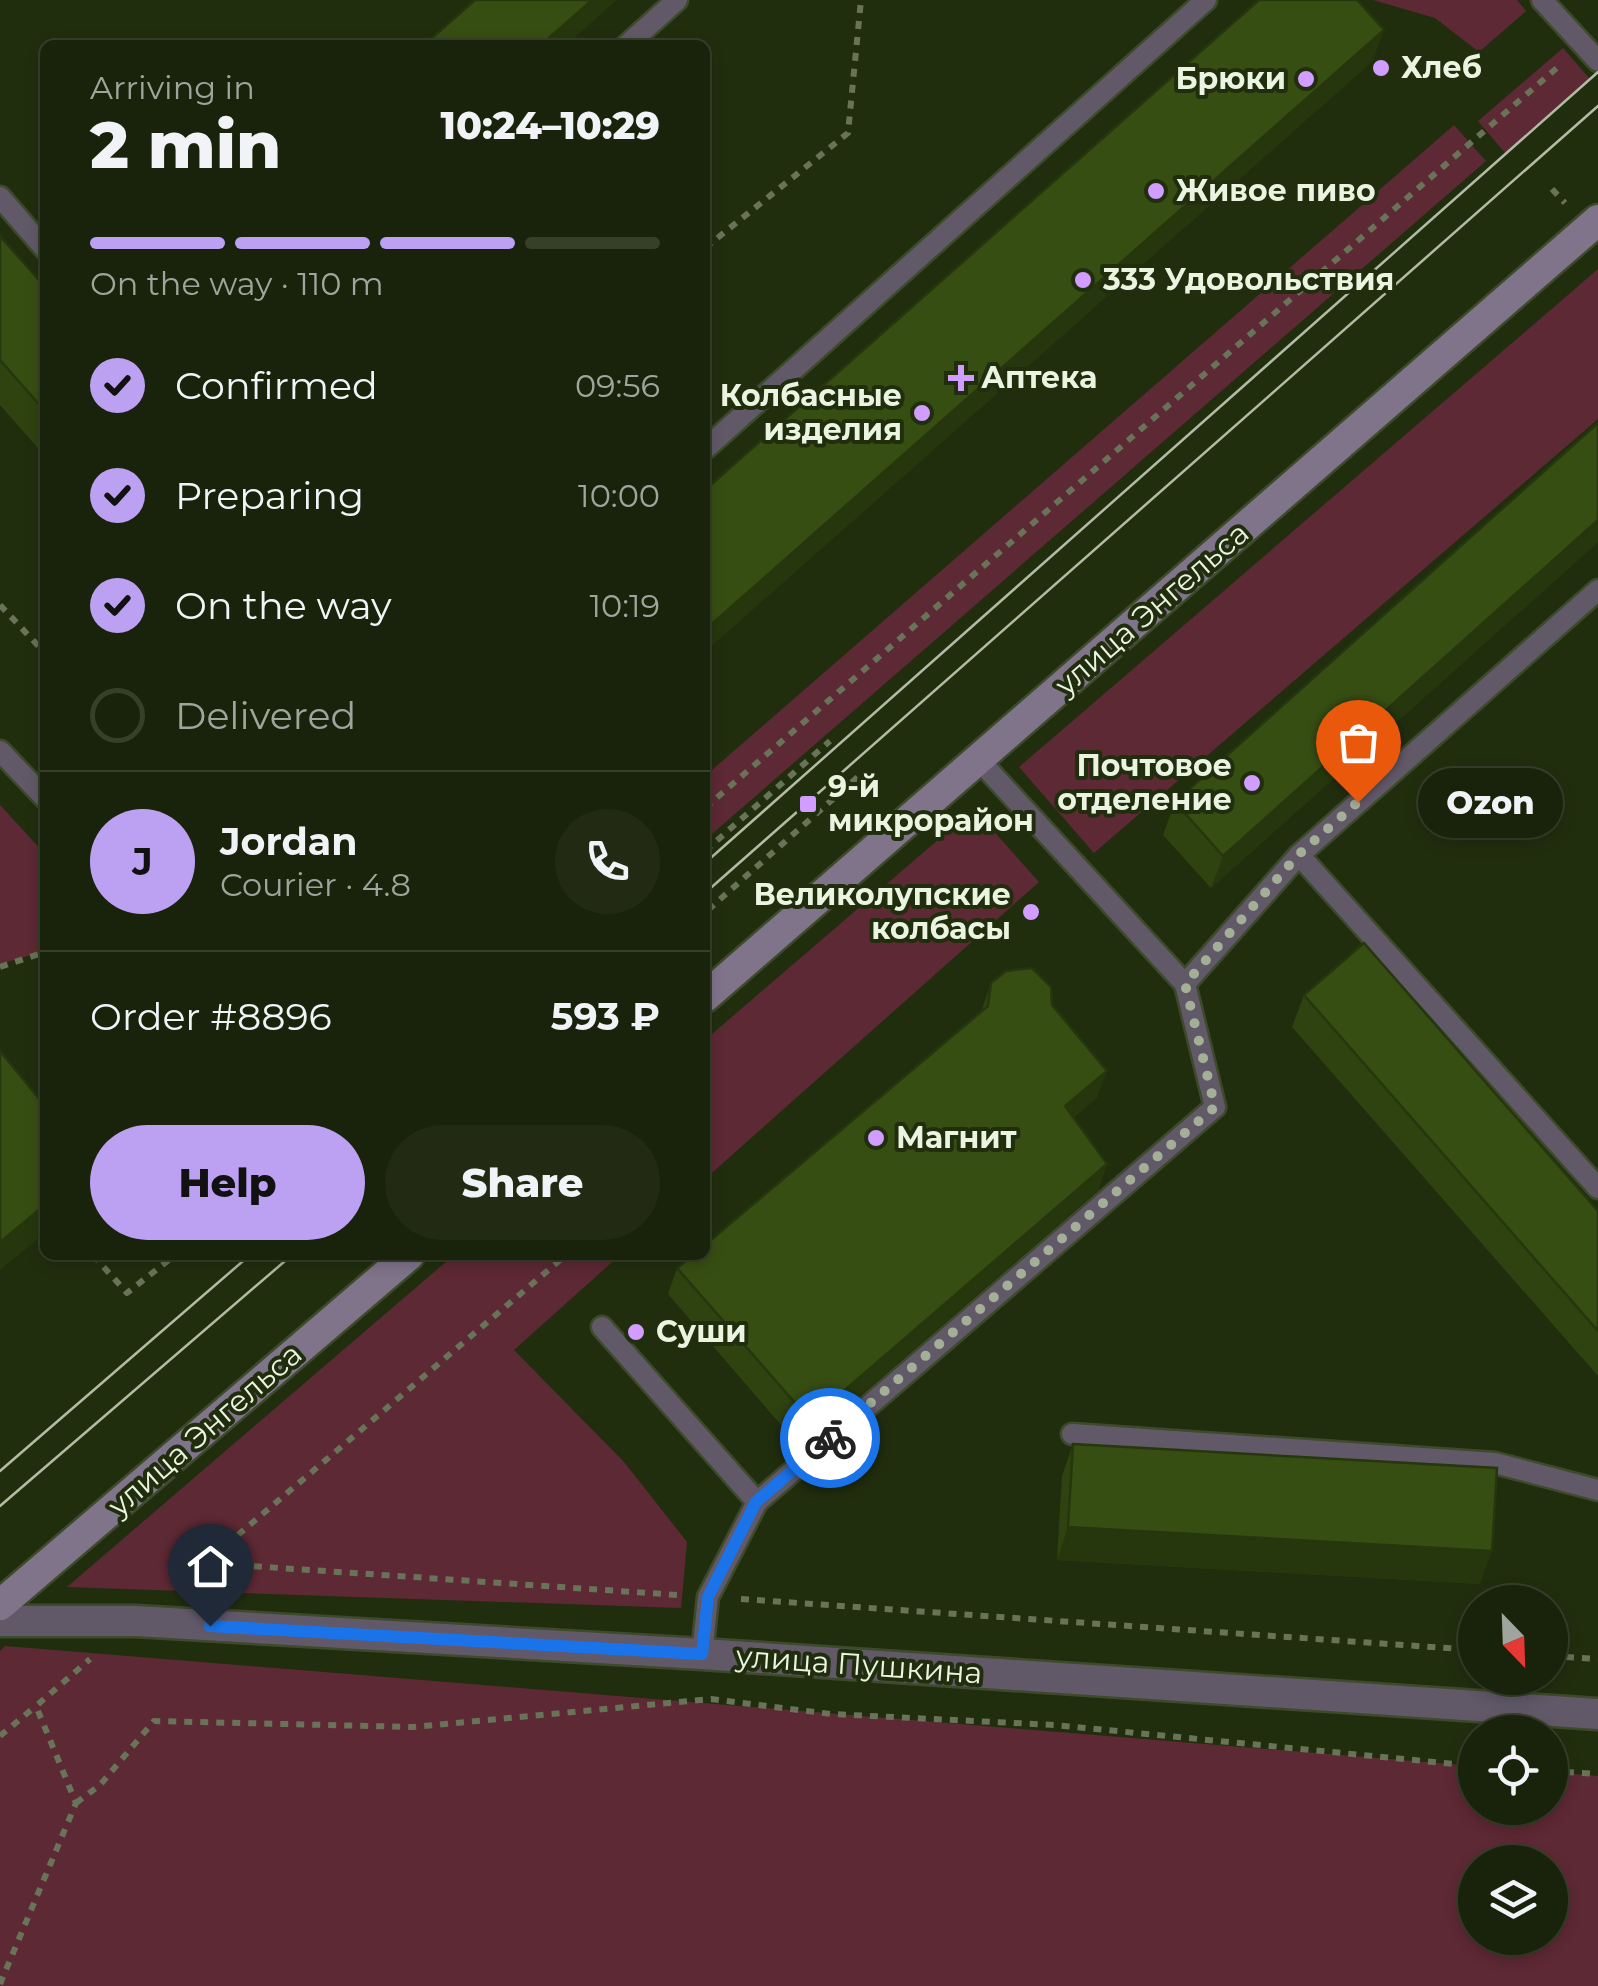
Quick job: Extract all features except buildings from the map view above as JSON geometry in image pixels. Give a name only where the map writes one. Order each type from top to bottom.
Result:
[{"type":"main road","name":"улица Энгельса","points":[[710,993],[1598,220]]},
{"type":"main road","name":"улица Энгельса","points":[[0,1605],[404,1260]]},
{"type":"street","name":"улица Пушкина","points":[[0,1622],[134,1621],[702,1654],[1598,1714]]},
{"type":"lane","points":[[633,40],[677,0]]},
{"type":"lane","points":[[710,444],[1206,0]]},
{"type":"lane","points":[[1542,0],[1591,53]]},
{"type":"lane","points":[[0,197],[40,243]]},
{"type":"lane","points":[[1185,984],[1298,855],[1598,590]]},
{"type":"lane","points":[[0,752],[40,793]]},
{"type":"lane","points":[[702,1654],[708,1597],[756,1502],[1215,1107],[1185,984],[979,760]]},
{"type":"lane","points":[[1298,855],[1598,1188]]},
{"type":"lane","points":[[602,1327],[756,1502]]},
{"type":"lane","points":[[1072,1434],[1495,1463],[1598,1490]]},
{"type":"path","points":[[710,244],[848,133],[861,0]]},
{"type":"path","points":[[710,804],[1591,53]]},
{"type":"path","points":[[0,605],[40,649]]},
{"type":"path","points":[[710,847],[830,741]]},
{"type":"path","points":[[710,908],[861,774]]},
{"type":"path","points":[[0,967],[40,954]]},
{"type":"path","points":[[97,1260],[128,1294],[169,1260]]},
{"type":"path","points":[[0,1736],[560,1260]]},
{"type":"path","points":[[206,1563],[1458,1649]]},
{"type":"path","points":[[1568,1657],[1598,1659]]},
{"type":"path","points":[[0,1984],[76,1803],[100,1785],[154,1721],[413,1727],[711,1699],[832,1714],[1055,1725],[1458,1764]]},
{"type":"path","points":[[36,1706],[76,1803]]},
{"type":"path","points":[[1568,1772],[1598,1774]]},
{"type":"shaded area","points":[[1373,0],[1517,0],[1526,11],[1479,52],[1435,18]]},
{"type":"shaded area","points":[[1563,48],[1590,79],[1505,153],[1478,121]]},
{"type":"shaded area","points":[[1454,125],[1486,161],[710,836],[710,772]]},
{"type":"shaded area","points":[[1598,269],[1598,419],[1094,853],[1019,767]]},
{"type":"shaded area","points":[[0,805],[40,849],[40,952],[0,964]]},
{"type":"shaded area","points":[[974,809],[1039,882],[710,1175],[710,1036]]},
{"type":"shaded area","points":[[448,1260],[614,1260],[514,1350],[624,1462],[687,1542],[681,1608],[67,1587]]},
{"type":"shaded area","points":[[5,1646],[1458,1765],[1458,1825],[1568,1825],[1568,1774],[1598,1776],[1598,1986],[0,1986],[0,1651]]},
{"type":"tram line","points":[[710,859],[1598,72]]},
{"type":"tram line","points":[[710,889],[1598,106]]},
{"type":"tram line","points":[[0,1471],[244,1260]]},
{"type":"tram line","points":[[0,1506],[286,1260]]},
{"type":"way so far","points":[[830,1438],[1215,1107],[1185,984],[1298,855],[1358,802]]},
{"type":"place","name":"Хлеб","points":[[1381,68]]},
{"type":"place","name":"Брюки","points":[[1306,79]]},
{"type":"place","name":"Живое пиво","points":[[1156,191]]},
{"type":"place","name":"333 Удовольствия","points":[[1083,280]]},
{"type":"place","name":"Аптека","points":[[961,378]]},
{"type":"place","name":"Колбасные изделия","points":[[922,413]]},
{"type":"place","name":"Почтовое отделение","points":[[1252,783]]},
{"type":"place","name":"Ozon","points":[[1358,802]]},
{"type":"place","name":"9-й микрорайон","points":[[808,804]]},
{"type":"place","name":"Великолупские колбасы","points":[[1031,912]]},
{"type":"place","name":"Магнит","points":[[876,1138]]},
{"type":"place","name":"Суши","points":[[636,1332]]},
{"type":"route","points":[[210,1626],[702,1654],[708,1597],[756,1502],[830,1438]]}]
